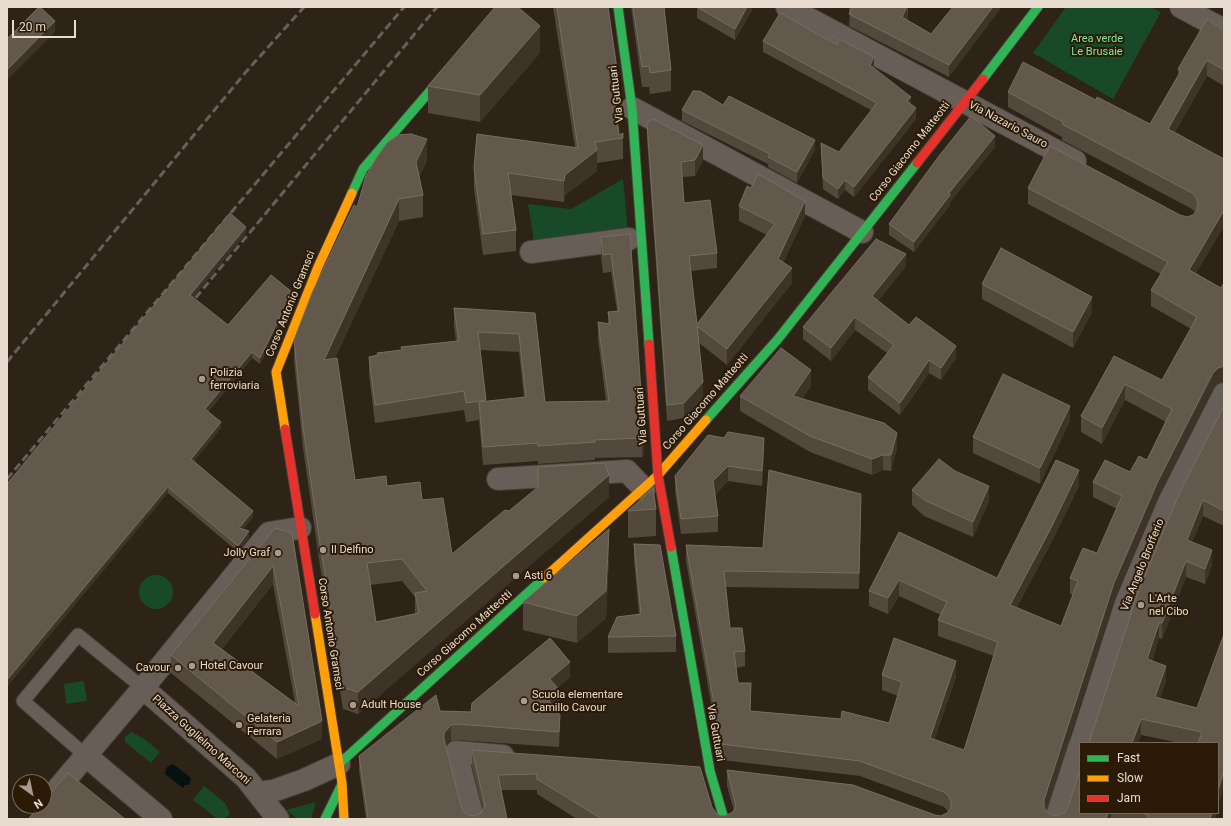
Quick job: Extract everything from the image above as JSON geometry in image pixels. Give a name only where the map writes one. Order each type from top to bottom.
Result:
[{"type":"main road","name":"Via Guttuari","points":[[618,7],[632,108],[640,238],[651,482],[720,773],[724,819]]},
{"type":"main road","name":"Corso Giacomo Matteotti","points":[[341,774],[651,482],[778,339],[1038,7]]},
{"type":"main road","name":"Corso Antonio Gramsci","points":[[344,819],[341,774],[300,528],[276,372],[318,267],[363,169],[455,62]]},
{"type":"main road","points":[[325,819],[341,774]]},
{"type":"street","name":"Via Nazario Sauro","points":[[787,7],[1095,172]]},
{"type":"street","points":[[1181,7],[1224,30]]},
{"type":"street","points":[[632,108],[862,232]]},
{"type":"street","points":[[532,252],[640,238]]},
{"type":"street","name":"Via Angelo Brofferio","points":[[1081,742],[1126,603],[1169,502],[1224,394]]},
{"type":"street","points":[[498,479],[627,471],[651,482]]},
{"type":"street","name":"Piazza Guglielmo Marconi","points":[[52,794],[143,688],[269,533],[300,528]]},
{"type":"street","name":"Piazza Guglielmo Marconi","points":[[143,688],[246,778],[278,819]]},
{"type":"street","name":"Via Angelo Brofferio","points":[[1056,819],[1079,747]]},
{"type":"street","points":[[473,819],[456,752],[526,758]]},
{"type":"street","name":"Piazza Guglielmo Marconi","points":[[85,755],[161,819]]},
{"type":"street","points":[[687,770],[720,773]]},
{"type":"street","name":"Piazza Guglielmo Marconi","points":[[259,793],[273,791],[304,780],[341,774]]},
{"type":"lane","name":"Piazza Guglielmo Marconi","points":[[85,755],[23,701],[78,635],[143,688]]},
{"type":"green space","name":"Area verde Le Brusaie","points":[[1066,7],[1150,7],[1161,12],[1113,99],[1033,53]]},
{"type":"green space","points":[[623,179],[628,230],[534,242],[528,204],[571,209]]},
{"type":"green space","points":[[153,575],[159,575],[168,580],[172,586],[172,598],[168,604],[159,609],[153,609],[144,604],[139,595],[139,589],[144,580]]},
{"type":"green space","points":[[84,681],[87,701],[66,704],[64,684]]},
{"type":"green space","points":[[131,732],[143,738],[160,752],[151,763],[125,742],[125,737]]},
{"type":"green space","points":[[204,786],[225,803],[230,813],[228,816],[223,819],[216,818],[193,800]]},
{"type":"green space","points":[[316,802],[311,819],[298,819],[286,810]]},
{"type":"shaded area","points":[[173,764],[191,778],[189,785],[185,785],[183,788],[165,774],[167,767]]},
{"type":"building","points":[[39,7],[55,21],[7,70],[7,39]]},
{"type":"building","points":[[495,7],[518,7],[540,26],[480,95],[428,86]]},
{"type":"building","points":[[557,7],[608,7],[617,69],[611,70],[619,135],[623,133],[623,138],[595,142],[597,150],[565,175],[564,181],[508,173],[516,230],[483,234],[474,168],[477,134],[578,148]]},
{"type":"building","points":[[633,7],[664,7],[671,70],[650,73],[649,66],[642,67]]},
{"type":"building","points":[[697,7],[747,7],[735,29]]},
{"type":"building","points":[[853,7],[907,7],[902,17],[931,34],[953,7],[993,7],[949,65],[849,14]]},
{"type":"building","points":[[780,13],[837,45],[839,39],[874,57],[870,65],[911,97],[907,101],[916,108],[854,187],[845,180],[838,189],[823,178],[821,143],[839,152],[877,103],[763,41]]},
{"type":"building","points":[[1207,19],[1224,30],[1224,70],[1207,60],[1168,129],[1224,159],[1224,210],[1189,270],[1221,288],[1224,283],[1224,366],[1218,368],[1213,373],[1158,481],[1114,583],[1044,800],[1046,811],[1052,815],[1059,815],[1065,812],[1079,773],[1079,814],[1108,814],[1106,819],[602,819],[537,779],[537,774],[498,775],[507,819],[368,819],[359,756],[436,695],[440,711],[471,712],[472,703],[550,638],[570,662],[550,679],[560,691],[549,701],[560,715],[559,732],[457,724],[451,725],[444,733],[444,739],[461,806],[464,812],[469,815],[476,816],[481,813],[485,806],[472,750],[700,767],[712,807],[716,813],[721,816],[733,812],[736,806],[727,770],[853,785],[935,815],[941,816],[947,813],[951,808],[951,801],[948,795],[944,792],[860,761],[721,744],[686,545],[763,548],[769,470],[861,494],[859,573],[724,571],[730,628],[742,628],[745,651],[734,652],[738,683],[751,683],[750,711],[841,719],[842,711],[889,723],[902,682],[882,675],[894,638],[956,661],[930,738],[964,750],[998,642],[938,620],[947,602],[899,580],[888,598],[869,591],[899,532],[997,578],[1056,460],[1079,470],[1050,530],[1010,605],[1061,626],[1078,581],[1070,578],[1083,548],[1097,553],[1122,496],[1093,482],[1105,460],[1130,472],[1139,456],[1147,460],[1172,409],[1125,384],[1102,428],[1081,416],[1114,356],[1162,380],[1197,317],[1151,290],[1168,262],[1028,188],[1050,146],[1180,215],[1187,217],[1193,215],[1197,210],[1198,204],[1196,197],[1192,193],[1062,124],[1063,122],[1008,92],[1023,62],[1096,100],[1097,97],[1150,124],[1181,71],[1178,69]]},
{"type":"building","points":[[693,91],[700,91],[723,105],[729,96],[815,140],[797,172],[768,157],[770,154],[682,110]]},
{"type":"building","points":[[971,116],[995,136],[949,193],[950,195],[914,242],[889,224],[939,156]]},
{"type":"building","points":[[653,119],[703,145],[695,160],[681,162],[684,203],[710,200],[717,253],[689,256],[697,324],[775,224],[739,206],[747,186],[751,188],[758,174],[805,201],[778,259],[792,268],[727,349],[697,326],[703,382],[684,403],[667,405],[647,123]]},
{"type":"building","points":[[411,134],[427,139],[416,162],[423,195],[399,199],[324,360],[337,358],[355,480],[386,476],[387,486],[420,482],[422,500],[443,498],[452,554],[505,510],[509,511],[538,487],[538,467],[605,463],[609,475],[358,692],[343,687],[303,427],[294,340],[312,293],[354,205],[357,207],[366,176],[387,143],[398,135]],"holes":[[[402,559],[427,591],[415,593],[419,613],[376,622],[367,563]]]},
{"type":"building","points":[[230,213],[246,227],[190,295],[228,325],[271,275],[292,292],[260,358],[252,352],[205,409],[221,422],[191,459],[253,511],[239,528],[249,531],[238,546],[168,487],[7,680],[7,484]]},
{"type":"building","points":[[630,234],[644,435],[642,438],[594,440],[595,442],[538,446],[538,443],[483,447],[479,402],[526,397],[519,334],[478,332],[486,400],[466,403],[464,391],[375,405],[369,357],[378,355],[377,353],[402,350],[401,347],[459,341],[454,308],[535,313],[545,402],[609,401],[598,322],[610,324],[608,312],[619,311],[611,254],[603,255],[601,237]]},
{"type":"building","points":[[876,239],[906,254],[872,296],[909,325],[916,317],[956,346],[941,368],[929,360],[900,403],[868,377],[894,345],[855,317],[831,348],[803,327]]},
{"type":"building","points":[[1001,248],[1092,297],[1073,332],[982,284]]},
{"type":"building","points":[[781,348],[811,370],[793,396],[884,423],[897,433],[891,455],[883,455],[872,459],[810,436],[740,396]]},
{"type":"building","points":[[1003,374],[1070,406],[1040,468],[973,437]]},
{"type":"building","points":[[1224,406],[1224,511],[1203,500],[1187,540],[1212,550],[1205,569],[1186,561],[1162,623],[1159,623],[1147,659],[1166,666],[1155,697],[1197,708],[1224,634],[1224,770],[1219,788],[1219,742],[1198,742],[1202,732],[1141,719],[1132,742],[1089,742],[1138,592],[1180,492]]},
{"type":"building","points":[[728,432],[764,438],[762,471],[728,466],[713,481],[718,516],[681,519],[675,476],[708,435],[724,438]]},
{"type":"building","points":[[939,459],[955,471],[989,486],[973,522],[924,500],[912,490]]},
{"type":"building","points":[[653,489],[656,509],[628,511]]},
{"type":"building","points":[[275,528],[292,533],[322,721],[277,742],[171,655]],"holes":[[[273,566],[299,706],[213,643]]]},
{"type":"building","points":[[609,529],[606,591],[577,616],[523,602]]},
{"type":"building","points":[[634,544],[660,545],[676,636],[608,637],[617,617],[641,614]]},
{"type":"building","points":[[68,773],[125,819],[28,819],[33,814],[52,814],[52,792]]},
{"type":"building","points":[[1144,814],[1212,814],[1210,819],[1147,819],[1148,815]]},
{"type":"railway","points":[[7,362],[245,73],[304,7]]},
{"type":"railway","points":[[7,479],[404,7]]},
{"type":"railway","points":[[188,307],[437,7]]},
{"type":"traffic: fast","points":[[618,7],[632,108],[649,344]]},
{"type":"traffic: fast","points":[[983,79],[1038,7]]},
{"type":"traffic: fast","points":[[352,193],[363,169],[448,70]]},
{"type":"traffic: fast","points":[[706,420],[778,339],[917,163]]},
{"type":"traffic: fast","points":[[671,547],[710,771],[724,819]]},
{"type":"traffic: fast","points":[[339,764],[544,578]]},
{"type":"traffic: fast","points":[[325,819],[342,784]]},
{"type":"traffic: slow","points":[[285,429],[276,372],[318,267],[352,193]]},
{"type":"traffic: slow","points":[[544,578],[658,475],[706,420]]},
{"type":"traffic: slow","points":[[315,614],[342,783],[344,819]]},
{"type":"traffic: jam","points":[[917,163],[983,79]]},
{"type":"traffic: jam","points":[[649,344],[658,475],[671,547]]},
{"type":"traffic: jam","points":[[285,429],[315,614]]},
{"type":"place","name":"Polizia ferroviaria","points":[[202,379]]},
{"type":"place","name":"Il Delfino","points":[[323,550]]},
{"type":"place","name":"Jolly Graf","points":[[278,553]]},
{"type":"place","name":"Asti 6","points":[[516,576]]},
{"type":"place","name":"L'Arte nel Cibo","points":[[1141,605]]},
{"type":"place","name":"Hotel Cavour","points":[[192,666]]},
{"type":"place","name":"Cavour","points":[[178,668]]},
{"type":"place","name":"Scuola elementare Camillo Cavour","points":[[524,701]]},
{"type":"place","name":"Adult House","points":[[353,705]]},
{"type":"place","name":"Gelateria Ferrara","points":[[239,725]]}]
